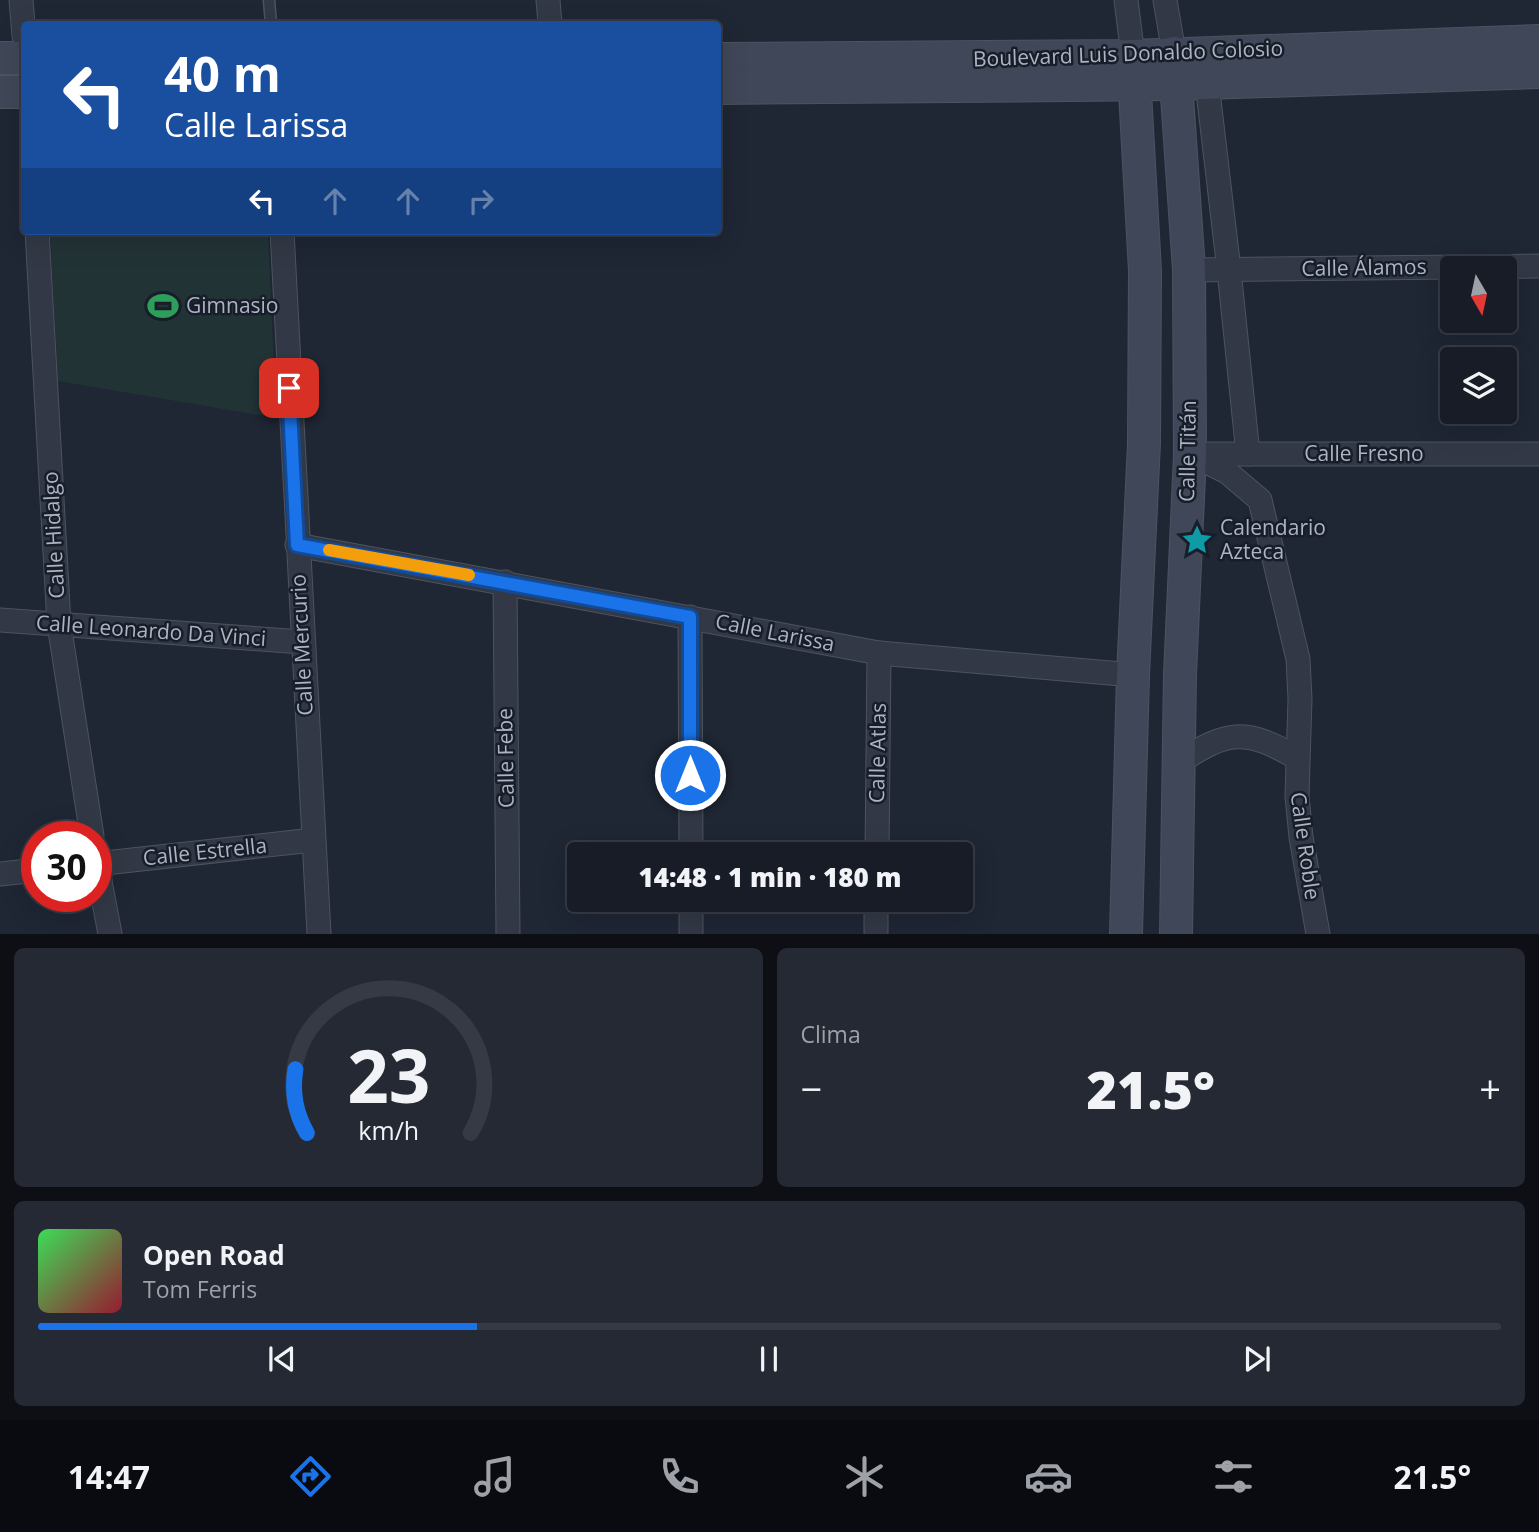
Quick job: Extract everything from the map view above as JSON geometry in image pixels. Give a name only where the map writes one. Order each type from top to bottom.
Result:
[{"type":"main road","name":"Boulevard Luis Donaldo Colosio","points":[[1134,70],[1174,53],[1539,41]]},
{"type":"main road","name":"Calle Titán","points":[[1174,53],[1189,270],[1189,454],[1180,675],[1176,933]]},
{"type":"main road","points":[[0,58],[21,58]]},
{"type":"main road","name":"Boulevard Luis Donaldo Colosio","points":[[721,58],[897,73]]},
{"type":"main road","name":"Boulevard Luis Donaldo Colosio","points":[[721,88],[897,73],[1134,70],[1176,84],[1539,72]]},
{"type":"main road","points":[[1126,933],[1133,675],[1144,443],[1145,271],[1134,70]]},
{"type":"main road","points":[[0,92],[21,92]]},
{"type":"street","points":[[21,0],[23,21]]},
{"type":"street","points":[[548,0],[550,21]]},
{"type":"street","points":[[1126,0],[1134,70]]},
{"type":"street","points":[[1165,0],[1174,53]]},
{"type":"street","points":[[1207,83],[1230,270],[1248,454]]},
{"type":"street","name":"Calle Hidalgo","points":[[37,235],[59,624],[90,821]]},
{"type":"street","name":"Calle Mercurio","points":[[282,235],[319,933]]},
{"type":"street","name":"Calle Álamos","points":[[1189,270],[1539,266]]},
{"type":"street","name":"Calle Fresno","points":[[1189,454],[1539,454]]},
{"type":"street","name":"Calle Roble","points":[[1189,454],[1227,472],[1260,500],[1298,659],[1300,699],[1297,758],[1301,836],[1318,933]]},
{"type":"street","name":"Calle Larissa","points":[[297,545],[879,653],[1133,675]]},
{"type":"street","name":"Calle Febe","points":[[505,582],[508,933]]},
{"type":"street","points":[[690,617],[691,842]]},
{"type":"street","name":"Calle Leonardo Da Vinci","points":[[0,620],[302,642]]},
{"type":"street","name":"Calle Atlas","points":[[877,842],[879,653]]},
{"type":"street","points":[[1178,763],[1207,744],[1237,736],[1270,742],[1297,758]]},
{"type":"street","name":"Calle Estrella","points":[[112,861],[313,840]]},
{"type":"street","points":[[0,874],[21,872]]},
{"type":"street","points":[[106,912],[110,933]]},
{"type":"street","points":[[691,912],[691,933]]},
{"type":"street","points":[[876,912],[876,933]]},
{"type":"lane","points":[[269,0],[271,21]]},
{"type":"shaded area","name":"Gimnasio","points":[[50,235],[268,235],[276,418],[58,381]]},
{"type":"slow traffic","points":[[329,550],[469,575]]},
{"type":"place","name":"Gimnasio","points":[[163,306]]},
{"type":"place","name":"Calendario Azteca","points":[[1197,540]]},
{"type":"route","points":[[289,388],[297,545],[690,617],[690,775]]}]
